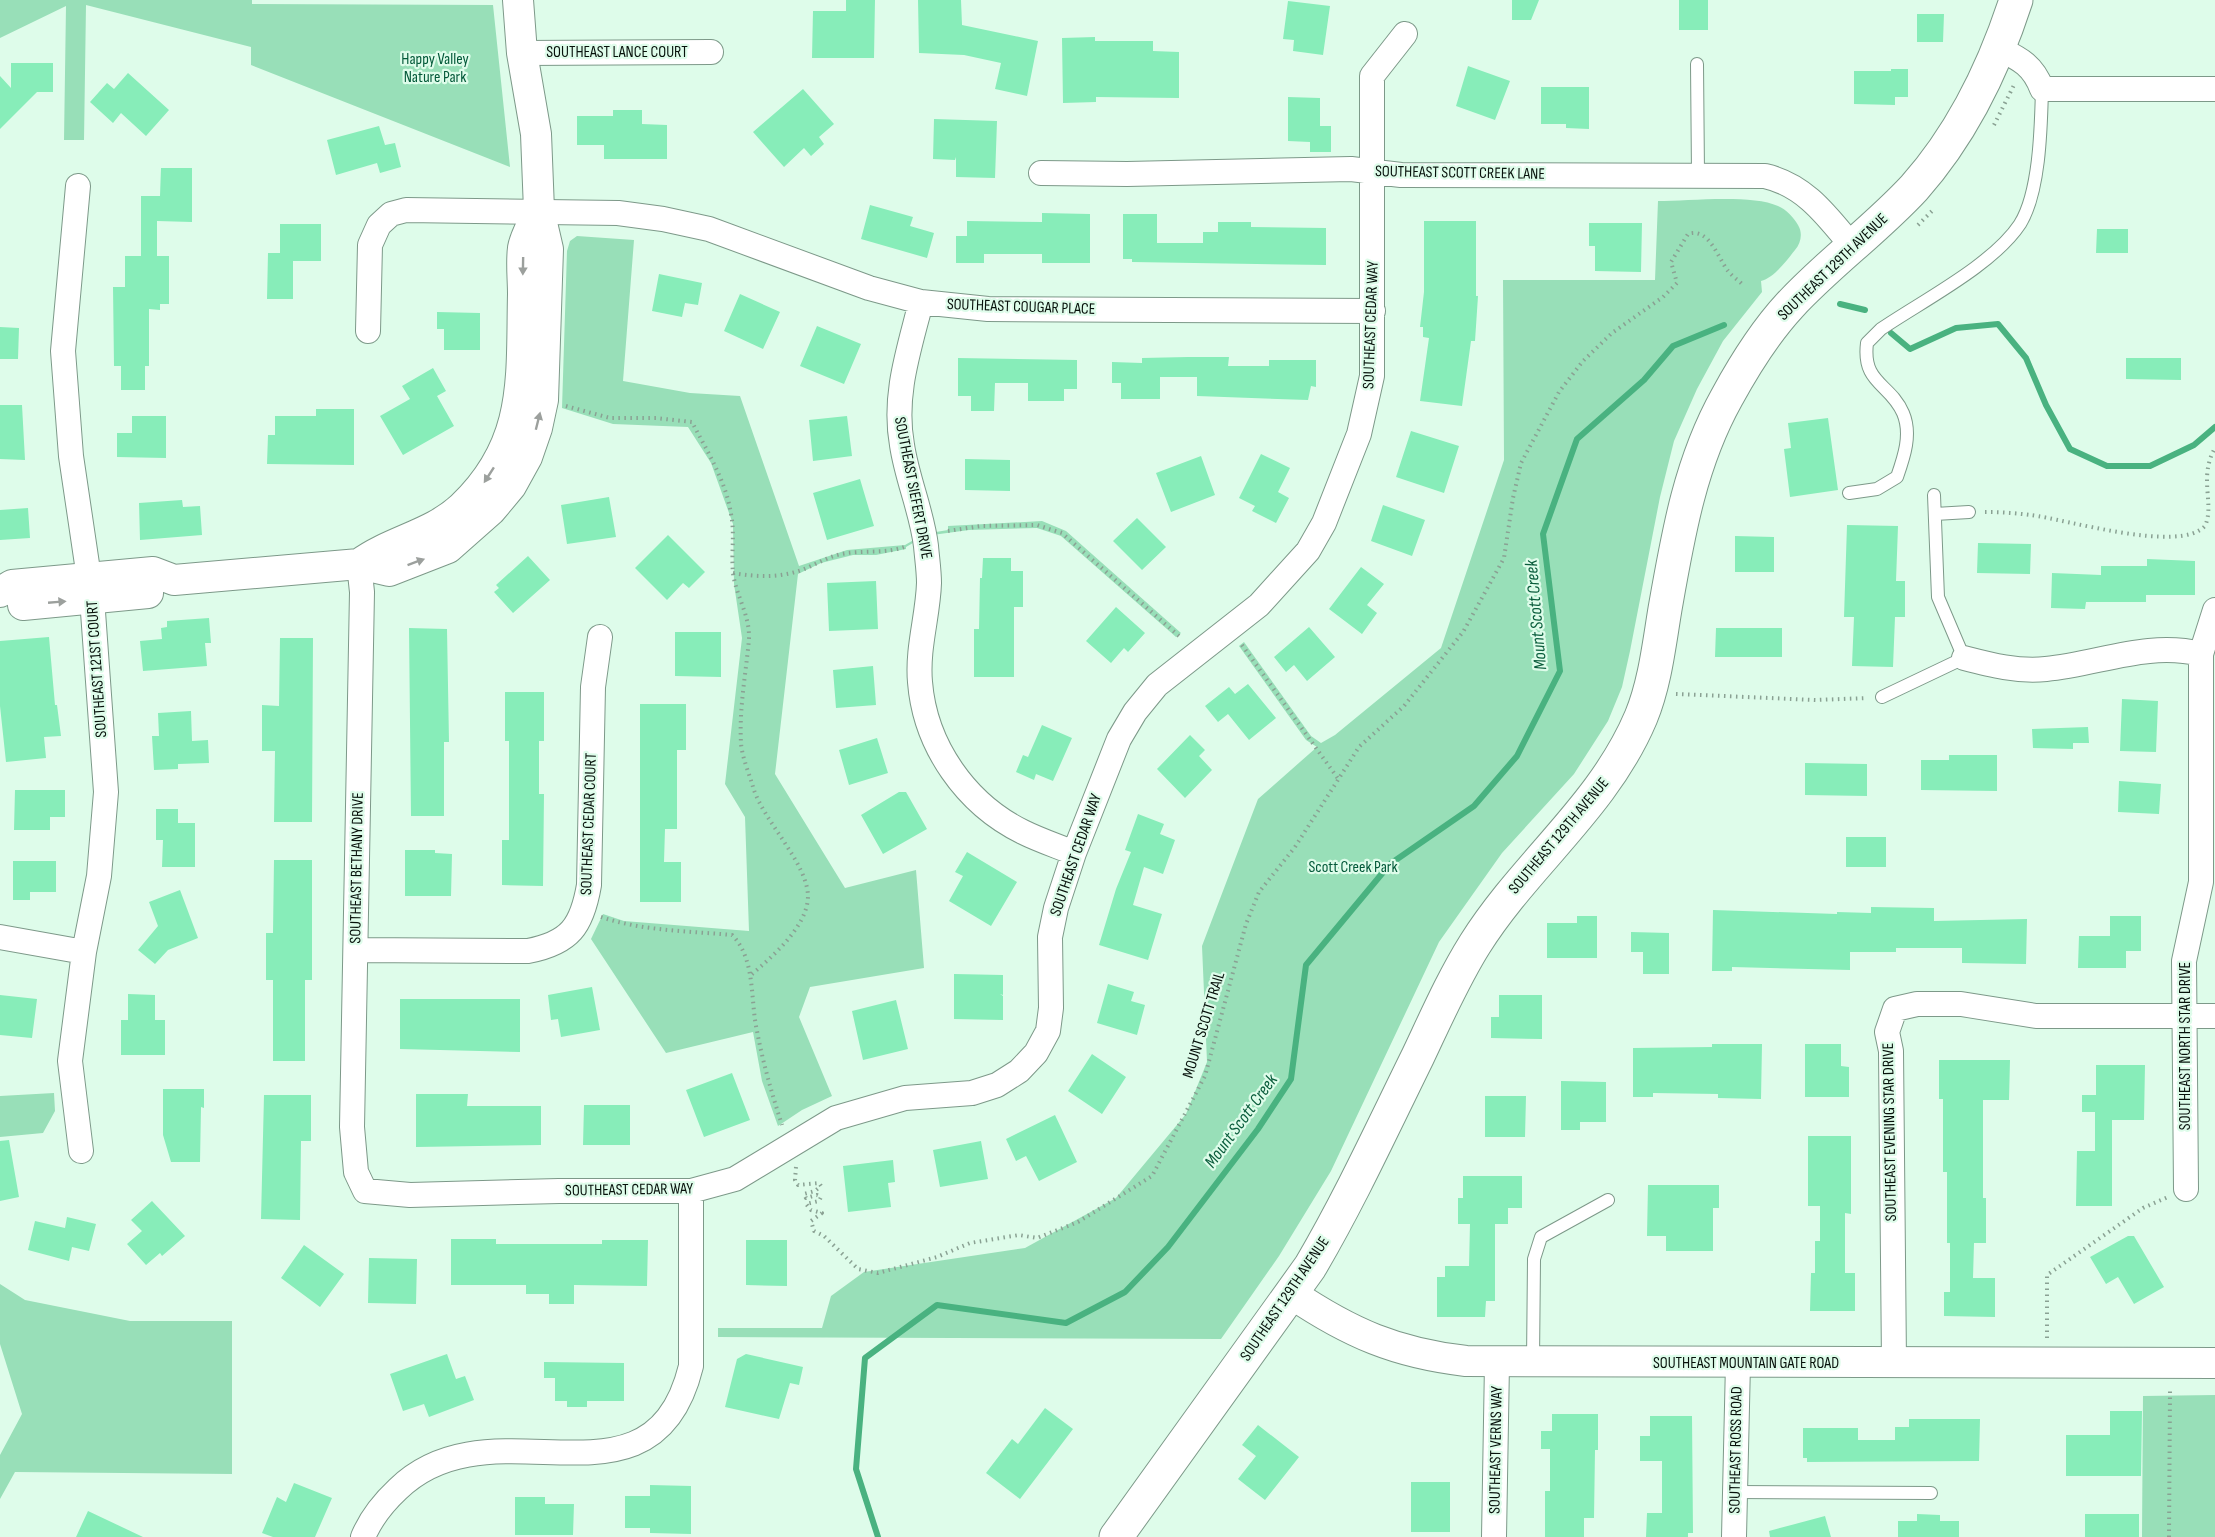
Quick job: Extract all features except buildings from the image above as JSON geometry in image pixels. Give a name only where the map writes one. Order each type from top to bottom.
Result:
[{"type":"main road","name":"SOUTHEAST 129TH AVENUE","points":[[1116,1537],[1292,1294],[1336,1223],[1476,943],[1517,886],[1602,788],[1640,719],[1655,668],[1687,495],[1701,450],[1725,400],[1767,333],[1797,298],[1894,208],[1929,169],[1974,100],[1998,48],[2016,0]]},
{"type":"street","points":[[0,592],[12,585],[158,592],[174,580],[359,564],[379,550],[421,536],[441,524],[462,507],[485,482],[503,454],[515,423],[521,392],[523,247],[538,210],[536,134],[522,53],[518,0]]},
{"type":"street","name":"SOUTHEAST CEDAR WAY","points":[[356,1172],[365,1191],[378,1194],[691,1191],[735,1179],[836,1118],[905,1098],[972,1093],[997,1085],[1019,1071],[1036,1053],[1048,1031],[1052,1008],[1050,937],[1056,908],[1074,853],[1119,738],[1135,712],[1157,686],[1259,605],[1308,551],[1324,523],[1359,434],[1372,376],[1372,76],[1405,34]]},
{"type":"street","points":[[1998,48],[2025,62],[2036,74],[2042,88],[2215,89]]},
{"type":"street","name":"SOUTHEAST LANCE COURT","points":[[522,53],[711,52]]},
{"type":"street","name":"SOUTHEAST SCOTT CREEK LANE","points":[[1041,173],[1127,174],[1312,169],[1373,171],[1401,175],[1698,174],[1765,176],[1791,185],[1815,203],[1852,246]]},
{"type":"street","name":"SOUTHEAST 121ST COURT","points":[[78,186],[63,351],[71,456],[91,588],[106,792],[99,876],[84,952],[70,1061],[81,1151]]},
{"type":"street","name":"SOUTHEAST COUGAR PLACE","points":[[368,331],[370,245],[379,225],[391,214],[427,209],[618,213],[663,219],[709,230],[869,288],[921,302],[988,309],[1373,311]]},
{"type":"street","name":"SOUTHEAST SIEFERT DRIVE","points":[[921,302],[902,376],[898,411],[902,446],[925,536],[929,582],[921,632],[919,681],[925,714],[938,751],[961,783],[987,808],[1022,832],[1074,853]]},
{"type":"street","name":"SOUTHEAST BETHANY DRIVE","points":[[356,1172],[352,1127],[362,592],[359,564]]},
{"type":"street","points":[[0,600],[16,605],[91,588]]},
{"type":"street","name":"SOUTHEAST NORTH STAR DRIVE","points":[[2186,1189],[2184,961],[2201,882],[2201,654],[2215,610]]},
{"type":"street","name":"SOUTHEAST CEDAR COURT","points":[[356,950],[528,951],[549,947],[564,940],[585,911],[590,885],[593,687],[600,637]]},
{"type":"street","points":[[1964,658],[2005,668],[2046,669],[2157,649],[2178,648],[2201,654]]},
{"type":"street","points":[[0,937],[84,952]]},
{"type":"street","name":"SOUTHEAST EVENING STAR DRIVE","points":[[1894,1362],[1891,1050],[1887,1032],[1895,1009],[1917,1004],[1961,1004],[2036,1016],[2215,1016]]},
{"type":"street","points":[[363,1537],[382,1504],[407,1479],[431,1464],[459,1454],[492,1450],[580,1452],[627,1447],[652,1435],[672,1415],[684,1393],[691,1366],[691,1191]]},
{"type":"street","name":"SOUTHEAST MOUNTAIN GATE ROAD","points":[[1292,1294],[1346,1328],[1384,1345],[1422,1356],[1497,1362],[2215,1363]]},
{"type":"street","name":"SOUTHEAST VERNS WAY","points":[[1494,1537],[1497,1362]]},
{"type":"street","name":"SOUTHEAST ROSS ROAD","points":[[1734,1537],[1738,1362]]},
{"type":"lane","points":[[1697,64],[1698,174]]},
{"type":"lane","points":[[1849,493],[1877,489],[1897,477],[1906,442],[1903,412],[1873,377],[1866,365],[1868,343],[1881,328],[1986,260],[2008,240],[2021,222],[2030,201],[2041,135],[2042,88]]},
{"type":"lane","points":[[1882,697],[1964,658],[1938,597],[1934,495]]},
{"type":"lane","points":[[1935,514],[1969,512]]},
{"type":"lane","points":[[1533,1362],[1534,1259],[1541,1237],[1608,1200]]},
{"type":"lane","points":[[1735,1492],[1931,1493]]},
{"type":"path","name":"MOUNT SCOTT TRAIL","points":[[794,1158],[798,1185],[819,1183],[821,1186],[815,1191],[804,1194],[806,1198],[816,1195],[821,1197],[819,1201],[806,1204],[811,1210],[822,1213],[811,1221],[814,1231],[824,1236],[858,1269],[878,1273],[937,1257],[970,1243],[1019,1235],[1037,1238],[1078,1222],[1152,1176],[1205,1076],[1246,924],[1260,892],[1295,847],[1359,747],[1404,706],[1463,632],[1504,558],[1512,498],[1521,463],[1559,392],[1583,361],[1612,333],[1663,297],[1677,283],[1671,262],[1688,234],[1694,232],[1706,236],[1729,273],[1743,285]]},
{"type":"path","points":[[558,403],[610,418],[657,418],[692,422],[720,476],[731,512],[734,542],[733,573],[748,619],[749,638],[743,675],[741,745],[755,793],[796,861],[808,894],[806,908],[798,924],[751,975]]},
{"type":"path","points":[[1969,512],[2029,514],[2144,535],[2182,537],[2193,534],[2205,526],[2212,513],[2214,502],[2207,472],[2208,461],[2215,448]]},
{"type":"path","points":[[948,531],[981,526],[1037,525],[1062,533],[1180,637]]},
{"type":"path","points":[[733,573],[763,578],[800,571],[837,555],[863,550],[895,550],[905,546]]},
{"type":"path","points":[[1238,640],[1339,780]]},
{"type":"path","points":[[1672,694],[1816,699],[1882,697]]},
{"type":"path","points":[[585,911],[633,926],[732,934],[738,940],[751,975],[753,1015],[764,1065],[783,1129]]},
{"type":"path","points":[[2031,1364],[2047,1342],[2046,1275],[2144,1208],[2186,1189]]},
{"type":"path","points":[[2169,1537],[2170,1391]]},
{"type":"green space","name":"Happy Valley Nature Park","points":[[0,0],[252,0],[252,4],[493,5],[510,167],[251,65],[251,47],[86,5],[84,140],[64,140],[66,6],[0,38]]},
{"type":"green space","name":"Scott Creek Park","points":[[1737,199],[1767,202],[1787,211],[1800,228],[1800,241],[1780,268],[1761,281],[1762,292],[1723,341],[1697,389],[1674,441],[1660,497],[1622,687],[1608,721],[1574,774],[1502,853],[1439,942],[1331,1171],[1279,1256],[1221,1339],[718,1337],[718,1328],[822,1328],[831,1296],[864,1272],[1025,1248],[1116,1198],[1186,1114],[1207,1062],[1202,946],[1258,799],[1317,747],[1306,740],[1239,646],[1244,642],[1311,736],[1321,743],[1335,735],[1441,648],[1504,460],[1503,280],[1655,280],[1658,201]]},
{"type":"green space","points":[[577,236],[634,240],[623,381],[690,393],[740,396],[799,566],[847,550],[905,545],[924,534],[948,530],[948,526],[1042,521],[1066,531],[1181,633],[1176,637],[1061,536],[1037,528],[969,530],[925,536],[906,549],[876,555],[853,555],[821,563],[798,574],[775,774],[845,888],[916,870],[924,968],[810,987],[799,1017],[832,1096],[802,1110],[778,1126],[762,1081],[753,1032],[666,1053],[591,939],[603,914],[624,921],[749,931],[745,817],[725,784],[742,638],[734,584],[733,524],[711,463],[688,427],[613,424],[562,408],[567,251],[570,241]]},
{"type":"green space","points":[[54,1093],[55,1111],[43,1133],[0,1137],[0,1096]]},
{"type":"green space","points":[[0,1284],[25,1300],[130,1321],[232,1321],[232,1474],[15,1472],[0,1499],[0,1455],[22,1414],[0,1344]]},
{"type":"green space","points":[[2215,1395],[2215,1537],[2142,1537],[2143,1396]]},
{"type":"waterway","name":"Mount Scott Creek","points":[[1840,304],[1865,310]]},
{"type":"waterway","name":"Mount Scott Creek","points":[[1891,333],[1910,349],[1956,328],[1998,324],[2026,358],[2046,405],[2070,449],[2107,466],[2150,466],[2194,445],[2215,427]]},
{"type":"waterway","name":"Mount Scott Creek","points":[[878,1537],[856,1469],[865,1358],[937,1305],[1066,1323],[1125,1292],[1168,1247],[1258,1129],[1291,1079],[1306,965],[1390,864],[1474,806],[1517,756],[1560,671],[1543,534],[1577,439],[1644,380],[1673,346],[1724,325]]}]
